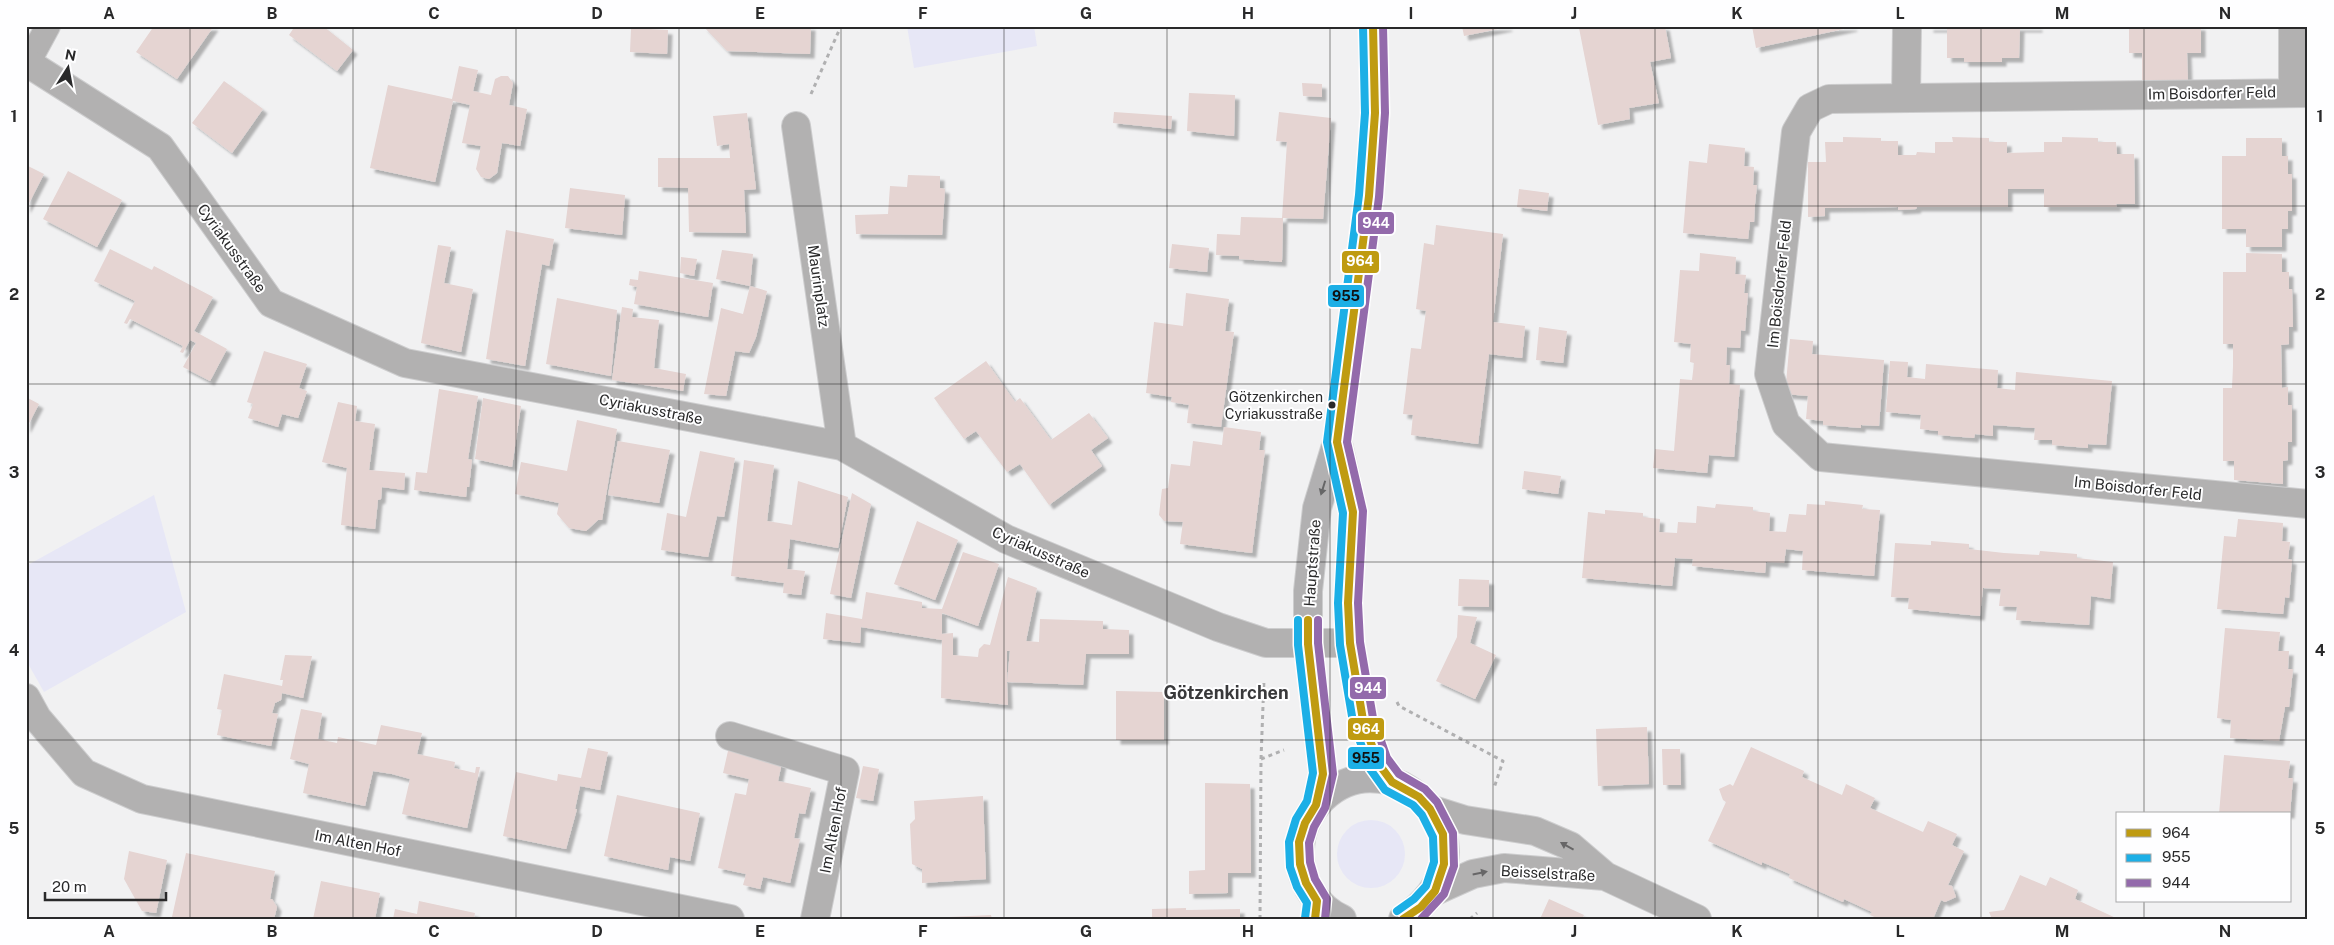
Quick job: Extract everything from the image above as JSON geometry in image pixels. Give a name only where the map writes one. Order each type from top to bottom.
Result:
[{"type":"main road","name":"Hauptstraße","points":[[1342,919],[1328,911],[1316,910],[1300,864],[1300,842],[1303,829],[1316,805],[1323,774],[1308,644],[1308,591],[1317,508],[1337,442],[1369,196],[1375,113],[1373,26]]},
{"type":"main road","name":"Hauptstraße","points":[[1337,442],[1353,512],[1348,603],[1350,642],[1363,720],[1378,763],[1392,782]]},
{"type":"main road","name":"Hauptstraße","points":[[1316,805],[1326,795],[1351,782],[1379,779],[1392,782],[1420,797],[1430,809],[1443,834],[1445,848],[1444,864],[1435,890],[1421,907],[1403,919]]},
{"type":"street","points":[[1906,98],[1907,26]]},
{"type":"street","points":[[2294,26],[2300,92]]},
{"type":"street","name":"Cyriakusstraße","points":[[27,63],[160,147],[271,303],[406,363],[842,446],[1006,539],[1218,627],[1266,643],[1350,642]]},
{"type":"street","name":"Im Boisdorfer Feld","points":[[2300,92],[1829,99],[1810,108],[1796,132],[1769,374],[1786,424],[1821,457],[2308,504]]},
{"type":"street","name":"Maurinplatz","points":[[796,126],[842,446]]},
{"type":"street","name":"Im Alten Hof","points":[[26,698],[37,718],[84,773],[142,799],[730,919]]},
{"type":"street","name":"Im Alten Hof","points":[[730,736],[845,771],[815,919]]},
{"type":"street","name":"Beisselstraße","points":[[1430,809],[1466,820],[1535,831],[1570,846],[1605,876],[1698,919]]},
{"type":"street","name":"Beisselstraße","points":[[1435,890],[1473,874],[1504,868],[1605,876]]},
{"type":"lane","points":[[27,63],[48,26]]},
{"type":"path","points":[[796,126],[841,26]]},
{"type":"path","points":[[1260,919],[1261,759],[1266,643]]},
{"type":"path","points":[[1395,698],[1399,706],[1503,761]]},
{"type":"shaded area","points":[[907,26],[1034,26],[1037,46],[914,68]]},
{"type":"shaded area","points":[[154,495],[186,612],[44,692],[26,660],[26,566]]},
{"type":"shaded area","points":[[1371,820],[1384,823],[1395,830],[1402,841],[1405,854],[1402,867],[1395,878],[1384,885],[1371,888],[1358,885],[1347,878],[1340,867],[1337,854],[1340,841],[1347,830],[1358,823]]},
{"type":"building","points":[[154,26],[214,26],[177,79],[136,52]]},
{"type":"building","points":[[295,26],[323,26],[353,50],[337,71],[289,35]]},
{"type":"building","points":[[703,26],[811,26],[810,54],[727,51]]},
{"type":"building","points":[[1462,26],[1508,26],[1508,27],[1464,36]]},
{"type":"building","points":[[1590,26],[1665,26],[1671,58],[1650,62],[1659,103],[1629,108],[1630,119],[1598,125],[1579,28]]},
{"type":"building","points":[[1752,26],[1853,26],[1853,27],[1756,48]]},
{"type":"building","points":[[1929,26],[2038,26],[2038,28],[2020,28],[2019,58],[2002,58],[2002,62],[1964,62],[1964,58],[1947,58],[1947,28],[1929,28]]},
{"type":"building","points":[[2129,26],[2201,26],[2201,53],[2187,53],[2188,80],[2142,80],[2142,53],[2129,53]]},
{"type":"building","points":[[631,28],[668,30],[667,54],[630,52]]},
{"type":"building","points":[[459,66],[478,70],[473,91],[491,95],[495,79],[501,76],[508,76],[513,83],[509,105],[527,109],[520,146],[502,143],[497,173],[489,179],[481,177],[476,169],[481,146],[462,143],[470,105],[453,101],[435,182],[370,168],[388,85],[452,99]]},
{"type":"building","points":[[224,81],[263,109],[232,153],[192,123]]},
{"type":"building","points":[[1302,83],[1322,84],[1322,97],[1303,96]]},
{"type":"building","points":[[1189,93],[1235,95],[1234,136],[1187,131]]},
{"type":"building","points":[[1114,112],[1172,116],[1171,129],[1113,123]]},
{"type":"building","points":[[1279,112],[1331,118],[1323,219],[1283,218],[1282,262],[1239,259],[1239,256],[1216,255],[1217,234],[1240,235],[1241,217],[1282,218],[1287,142],[1276,141]]},
{"type":"building","points":[[747,113],[756,189],[744,190],[746,233],[689,232],[688,188],[658,187],[658,158],[730,158],[729,144],[717,146],[713,116]]},
{"type":"building","points":[[1843,137],[1881,138],[1881,141],[1898,141],[1898,155],[1916,155],[1917,152],[1935,153],[1935,142],[1953,142],[1952,137],[1989,138],[1989,142],[2007,142],[2007,153],[2044,152],[2044,142],[2062,142],[2062,137],[2098,138],[2098,142],[2116,142],[2117,154],[2134,154],[2135,204],[2116,204],[2117,207],[2044,207],[2044,189],[2008,189],[2008,207],[1917,207],[1916,209],[1898,210],[1898,207],[1825,208],[1825,216],[1808,217],[1808,162],[1826,162],[1825,142],[1843,142]]},
{"type":"building","points":[[2246,138],[2282,138],[2282,156],[2288,156],[2288,174],[2292,174],[2292,211],[2288,211],[2288,229],[2282,229],[2282,247],[2246,247],[2246,229],[2222,229],[2222,156],[2246,156]]},
{"type":"building","points":[[1709,144],[1745,148],[1744,166],[1754,167],[1753,185],[1757,185],[1754,222],[1750,222],[1748,239],[1683,233],[1689,161],[1707,163]]},
{"type":"building","points":[[26,165],[44,174],[26,209]]},
{"type":"building","points":[[68,171],[122,200],[97,247],[43,219]]},
{"type":"building","points":[[908,175],[940,176],[940,188],[945,189],[942,235],[856,234],[855,215],[888,214],[890,186],[907,187]]},
{"type":"building","points":[[570,188],[625,195],[622,235],[565,228]]},
{"type":"building","points":[[1519,189],[1549,193],[1547,211],[1517,207]]},
{"type":"building","points":[[1436,225],[1503,234],[1493,322],[1525,326],[1522,358],[1489,354],[1478,444],[1411,435],[1413,415],[1403,414],[1411,348],[1421,349],[1426,311],[1416,309],[1424,243],[1434,245]]},
{"type":"building","points":[[506,230],[554,239],[549,266],[542,264],[525,366],[486,359]]},
{"type":"building","points":[[1172,244],[1209,248],[1207,272],[1169,268]]},
{"type":"building","points":[[438,245],[451,247],[444,283],[473,289],[461,352],[421,343]]},
{"type":"building","points":[[110,249],[152,270],[154,266],[213,297],[194,331],[227,349],[210,381],[183,367],[196,343],[190,340],[183,353],[180,352],[183,346],[130,319],[127,324],[124,323],[135,301],[94,281]]},
{"type":"building","points":[[722,250],[753,254],[750,286],[716,279]]},
{"type":"building","points":[[1700,253],[1736,257],[1735,274],[1746,275],[1744,293],[1748,293],[1745,331],[1741,330],[1740,348],[1727,347],[1726,365],[1730,365],[1729,384],[1740,385],[1734,457],[1709,455],[1707,473],[1653,468],[1655,449],[1674,451],[1680,379],[1692,380],[1694,363],[1690,362],[1691,344],[1674,342],[1680,270],[1699,271]]},
{"type":"building","points":[[2246,253],[2282,254],[2282,272],[2289,272],[2289,289],[2292,289],[2293,327],[2289,327],[2289,344],[2281,345],[2282,388],[2288,387],[2288,405],[2292,405],[2292,442],[2288,442],[2288,460],[2283,461],[2283,484],[2234,480],[2234,461],[2223,461],[2223,388],[2232,388],[2233,344],[2223,344],[2223,272],[2246,272]]},
{"type":"building","points":[[681,257],[697,259],[694,276],[680,273]]},
{"type":"building","points":[[639,271],[713,283],[708,317],[634,304],[637,287],[629,285],[630,279],[638,280]]},
{"type":"building","points":[[750,286],[767,291],[756,337],[749,353],[735,351],[726,396],[704,394],[721,308],[743,314]]},
{"type":"building","points":[[1186,293],[1229,299],[1225,331],[1234,332],[1221,427],[1187,423],[1189,405],[1171,402],[1172,397],[1146,393],[1154,322],[1183,326]]},
{"type":"building","points":[[557,298],[617,310],[611,376],[546,364]]},
{"type":"building","points":[[622,307],[633,309],[632,317],[659,320],[654,368],[686,374],[683,391],[612,380]]},
{"type":"building","points":[[1539,327],[1567,331],[1563,363],[1536,360]]},
{"type":"building","points":[[1790,339],[1813,341],[1812,354],[1884,360],[1879,426],[1861,425],[1861,428],[1823,425],[1823,421],[1806,419],[1808,396],[1785,394]]},
{"type":"building","points":[[264,351],[307,364],[299,388],[307,391],[298,418],[282,414],[278,427],[248,418],[253,404],[247,402]]},
{"type":"building","points":[[986,361],[1015,402],[1020,398],[1051,440],[1089,413],[1108,438],[1091,450],[1102,466],[1049,505],[1020,464],[1007,472],[976,431],[964,439],[934,398]]},
{"type":"building","points":[[1890,361],[1908,362],[1907,377],[1925,379],[1926,364],[1998,370],[1997,388],[2015,390],[2016,372],[2112,381],[2106,445],[2088,444],[2088,448],[2052,445],[2052,440],[2034,440],[2035,428],[1993,425],[1993,436],[1975,434],[1974,438],[1938,435],[1938,431],[1920,429],[1921,415],[1886,412]]},
{"type":"building","points":[[439,389],[478,396],[468,459],[472,460],[466,497],[414,490],[416,472],[427,473]]},
{"type":"building","points":[[26,397],[39,404],[26,429]]},
{"type":"building","points":[[483,398],[521,406],[512,467],[475,459]]},
{"type":"building","points":[[338,402],[357,406],[355,421],[375,424],[369,470],[405,473],[404,490],[382,487],[381,499],[378,500],[375,529],[341,525],[347,468],[322,462]]},
{"type":"building","points":[[577,420],[617,429],[602,520],[598,520],[586,531],[569,528],[557,514],[559,503],[515,494],[521,462],[567,471]]},
{"type":"building","points":[[1224,427],[1261,432],[1259,450],[1265,450],[1252,553],[1180,544],[1183,522],[1164,521],[1159,515],[1162,489],[1168,488],[1171,464],[1190,466],[1193,441],[1222,445]]},
{"type":"building","points":[[618,441],[670,450],[659,503],[608,495]]},
{"type":"building","points":[[700,451],[735,458],[724,517],[717,516],[708,557],[661,550],[667,513],[686,517]]},
{"type":"building","points":[[744,460],[774,465],[767,521],[792,525],[798,481],[848,497],[838,548],[790,539],[787,569],[805,571],[801,595],[783,593],[784,583],[731,576]]},
{"type":"building","points":[[1524,471],[1561,476],[1558,494],[1522,489]]},
{"type":"building","points":[[852,493],[871,504],[851,598],[830,594]]},
{"type":"building","points":[[1825,501],[1863,505],[1862,509],[1880,510],[1874,576],[1802,570],[1803,551],[1786,549],[1784,563],[1766,562],[1765,573],[1692,566],[1693,559],[1675,558],[1672,586],[1582,578],[1588,512],[1605,514],[1605,510],[1643,513],[1643,517],[1660,519],[1659,532],[1677,533],[1678,522],[1696,523],[1697,506],[1715,508],[1716,504],[1753,507],[1753,511],[1770,513],[1769,531],[1786,532],[1789,514],[1806,515],[1807,504],[1825,505]]},
{"type":"building","points":[[2238,519],[2283,523],[2282,541],[2290,542],[2288,559],[2292,560],[2289,598],[2285,597],[2283,614],[2217,609],[2224,536],[2236,537]]},
{"type":"building","points":[[917,521],[958,540],[935,600],[894,584]]},
{"type":"building","points":[[1931,541],[1969,544],[1969,549],[2004,553],[2039,555],[2040,551],[2077,554],[2077,558],[2113,562],[2110,599],[2091,596],[2089,625],[2016,620],[2017,607],[1999,606],[2001,589],[1983,588],[1980,616],[1908,609],[1909,598],[1891,597],[1895,543],[1931,545]]},
{"type":"building","points":[[963,552],[999,564],[978,626],[942,613],[942,634],[953,633],[953,655],[978,657],[979,649],[984,644],[990,645],[1008,577],[1037,588],[1026,641],[1039,642],[1040,619],[1103,621],[1103,629],[1129,630],[1129,654],[1086,654],[1083,685],[1007,682],[1008,705],[941,698],[942,640],[861,627],[860,643],[823,639],[826,613],[862,619],[866,592],[922,602],[922,608],[942,609]],"holes":[[[1007,651],[1010,651],[1007,682]]]},
{"type":"building","points":[[1459,579],[1489,580],[1489,607],[1458,606]]},
{"type":"building","points":[[1458,615],[1477,617],[1470,643],[1496,655],[1475,699],[1436,681],[1457,637]]},
{"type":"building","points":[[2225,628],[2280,632],[2278,651],[2289,651],[2288,669],[2293,669],[2289,707],[2285,707],[2279,741],[2230,738],[2231,720],[2217,718]]},
{"type":"building","points":[[285,655],[312,656],[303,698],[282,693],[281,700],[275,703],[272,713],[278,714],[271,746],[217,735],[222,710],[217,709],[224,674],[282,686],[283,680],[280,680]]},
{"type":"building","points":[[1116,691],[1164,692],[1164,740],[1116,740]]},
{"type":"building","points":[[301,709],[322,713],[318,739],[337,743],[338,737],[376,745],[381,725],[422,733],[417,754],[455,762],[454,768],[475,773],[476,767],[480,767],[467,828],[402,814],[410,779],[392,774],[373,771],[365,806],[303,793],[309,764],[290,759]]},
{"type":"building","points":[[1647,727],[1649,784],[1598,786],[1596,729]]},
{"type":"building","points":[[730,742],[783,758],[778,781],[811,788],[805,814],[799,813],[794,838],[800,839],[790,883],[763,877],[760,889],[743,885],[746,874],[718,868],[735,793],[746,795],[749,779],[723,773]]},
{"type":"building","points":[[1751,747],[1804,771],[1802,777],[1842,795],[1846,784],[1875,798],[1870,808],[1923,832],[1928,821],[1957,834],[1952,845],[1964,851],[1948,885],[1952,886],[1956,897],[1945,902],[1941,900],[1933,919],[1879,919],[1870,915],[1872,912],[1844,899],[1843,902],[1789,878],[1790,874],[1762,862],[1762,865],[1708,841],[1726,802],[1723,800],[1719,789],[1730,784],[1733,786]]},
{"type":"building","points":[[588,748],[608,752],[600,790],[580,786],[575,809],[577,809],[566,849],[503,836],[516,772],[557,781],[558,774],[581,778]]},
{"type":"building","points":[[1662,749],[1680,749],[1681,785],[1663,785]]},
{"type":"building","points":[[2224,755],[2290,761],[2288,778],[2293,778],[2290,812],[2219,812]]},
{"type":"building","points":[[863,766],[879,769],[873,801],[856,798]]},
{"type":"building","points":[[1205,783],[1250,784],[1251,873],[1228,873],[1228,893],[1189,894],[1189,871],[1205,870]]},
{"type":"building","points":[[617,795],[700,813],[690,861],[670,857],[668,870],[604,856]]},
{"type":"building","points":[[983,796],[986,879],[922,883],[922,869],[912,864],[910,824],[915,819],[914,801]]},
{"type":"building","points":[[129,851],[167,860],[156,913],[142,911],[124,879]]},
{"type":"building","points":[[186,853],[275,871],[270,899],[272,899],[277,907],[274,919],[172,917]]},
{"type":"building","points":[[2020,875],[2046,886],[2050,877],[2078,890],[2075,899],[2118,919],[1992,919],[1989,912],[2004,910]]},
{"type":"building","points":[[321,881],[380,893],[375,919],[313,919]]},
{"type":"building","points":[[1549,899],[1584,915],[1582,919],[1540,919]]},
{"type":"building","points":[[419,901],[475,913],[474,919],[393,919],[395,909],[417,914]]},
{"type":"building","points":[[1186,908],[1186,910],[1240,909],[1240,919],[1152,919],[1152,909]]},
{"type":"building","points":[[991,915],[992,919],[949,919],[949,917]]},
{"type":"transit line","name":"955","points":[[1363,26],[1365,113],[1359,195],[1327,442],[1343,513],[1338,603],[1340,645],[1353,722],[1370,769],[1385,790],[1413,805],[1422,815],[1433,837],[1434,862],[1426,886],[1414,899],[1397,911]]},
{"type":"transit line","name":"964","points":[[1373,26],[1375,113],[1369,196],[1337,442],[1353,512],[1348,603],[1350,643],[1363,720],[1378,763],[1392,782],[1419,797],[1430,809],[1443,834],[1444,864],[1435,891],[1421,907],[1403,919]]},
{"type":"transit line","name":"944","points":[[1383,26],[1385,113],[1379,197],[1347,442],[1363,511],[1358,603],[1360,642],[1373,718],[1387,758],[1399,774],[1425,789],[1437,802],[1453,833],[1454,866],[1444,894],[1421,919]]},
{"type":"transit line","name":"955","points":[[1298,620],[1298,645],[1313,773],[1307,801],[1296,819],[1289,842],[1290,867],[1297,887],[1307,903],[1305,918]]},
{"type":"transit line","name":"964","points":[[1308,620],[1308,644],[1323,774],[1316,805],[1305,823],[1299,842],[1300,864],[1306,883],[1317,901],[1315,919]]},
{"type":"transit line","name":"944","points":[[1318,620],[1318,643],[1333,774],[1325,808],[1314,827],[1309,843],[1310,862],[1315,879],[1327,899],[1325,919]]},
{"type":"place","name":"Götzenkirchen Cyriakusstraße","points":[[1332,405]]},
{"type":"district","name":"Götzenkirchen","points":[[1226,692]]}]
